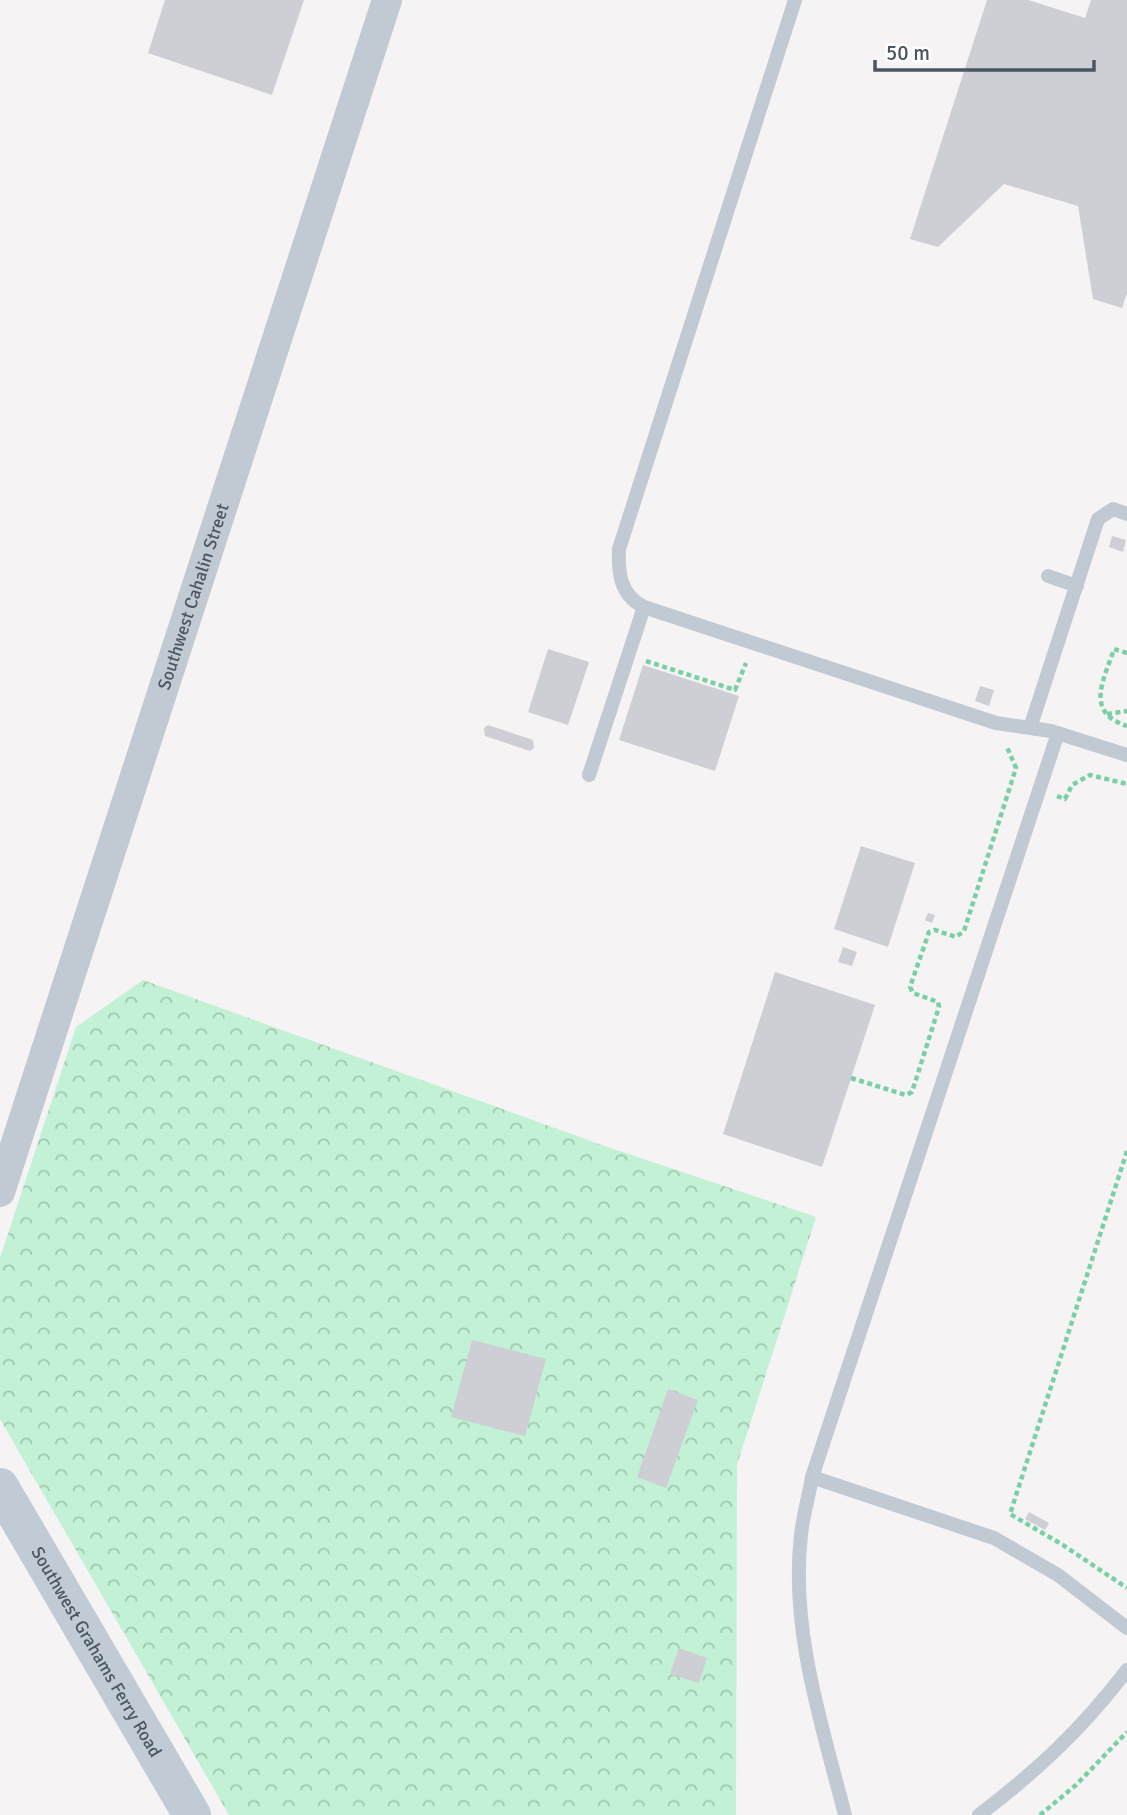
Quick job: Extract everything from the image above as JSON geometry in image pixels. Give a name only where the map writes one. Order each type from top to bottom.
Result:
[{"type":"main road","name":"Southwest Grahams Ferry Road","points":[[0,1488],[192,1815]]},
{"type":"street","name":"Southwest Cahalin Street","points":[[0,1192],[387,0]]},
{"type":"lane","points":[[795,0],[618,549],[621,582],[626,594],[644,607],[996,723],[1058,733],[1127,755]]},
{"type":"lane","points":[[1030,728],[1098,519],[1113,509],[1127,514]]},
{"type":"lane","points":[[1048,576],[1077,586]]},
{"type":"lane","points":[[589,775],[644,607]]},
{"type":"lane","points":[[845,1815],[811,1681],[804,1631],[800,1584],[801,1535],[812,1477],[1058,733]]},
{"type":"lane","points":[[812,1477],[994,1538],[1058,1575],[1127,1628]]},
{"type":"lane","points":[[979,1815],[1036,1772],[1069,1740],[1127,1670]]},
{"type":"path","points":[[1127,653],[1114,649],[1100,693],[1101,707],[1106,714],[1127,726]]},
{"type":"path","points":[[645,661],[735,690],[743,667],[746,663],[754,662]]},
{"type":"path","points":[[1106,714],[1127,711]]},
{"type":"path","points":[[851,1078],[911,1094],[939,1004],[913,993],[910,987],[929,932],[935,930],[956,937],[962,934],[1013,782],[1014,759],[1002,743]]},
{"type":"path","points":[[1013,782],[1065,799],[1072,785],[1090,775],[1127,784]]},
{"type":"path","points":[[1127,1151],[1010,1514],[1063,1545],[1127,1588]]},
{"type":"path","points":[[1040,1815],[1076,1785],[1127,1732]]},
{"type":"green space","points":[[143,980],[605,1146],[816,1217],[737,1465],[736,1815],[229,1815],[0,1419],[0,1258],[76,1027]]},
{"type":"building","points":[[165,0],[304,0],[272,95],[148,53]]},
{"type":"building","points":[[987,0],[1028,0],[1085,18],[1091,0],[1127,0],[1127,293],[1122,308],[1093,299],[1078,206],[1004,184],[938,247],[910,239]]},
{"type":"building","points":[[1112,536],[1126,540],[1123,552],[1109,547]]},
{"type":"building","points":[[548,649],[589,662],[568,725],[528,712]]},
{"type":"building","points":[[643,665],[739,696],[715,771],[619,740]]},
{"type":"building","points":[[980,686],[994,690],[989,706],[975,701]]},
{"type":"building","points":[[488,725],[533,740],[534,748],[530,751],[485,736],[484,728]]},
{"type":"building","points":[[861,846],[915,863],[888,947],[834,929]]},
{"type":"building","points":[[928,913],[935,915],[932,923],[925,920]]},
{"type":"building","points":[[843,947],[857,952],[852,966],[838,962]]},
{"type":"building","points":[[775,972],[875,1005],[822,1167],[723,1134]]},
{"type":"building","points":[[472,1340],[546,1359],[525,1436],[451,1417]]},
{"type":"building","points":[[668,1389],[698,1400],[666,1488],[637,1477]]},
{"type":"building","points":[[1029,1512],[1049,1523],[1045,1530],[1025,1519]]},
{"type":"building","points":[[679,1648],[707,1658],[699,1683],[670,1674]]}]
